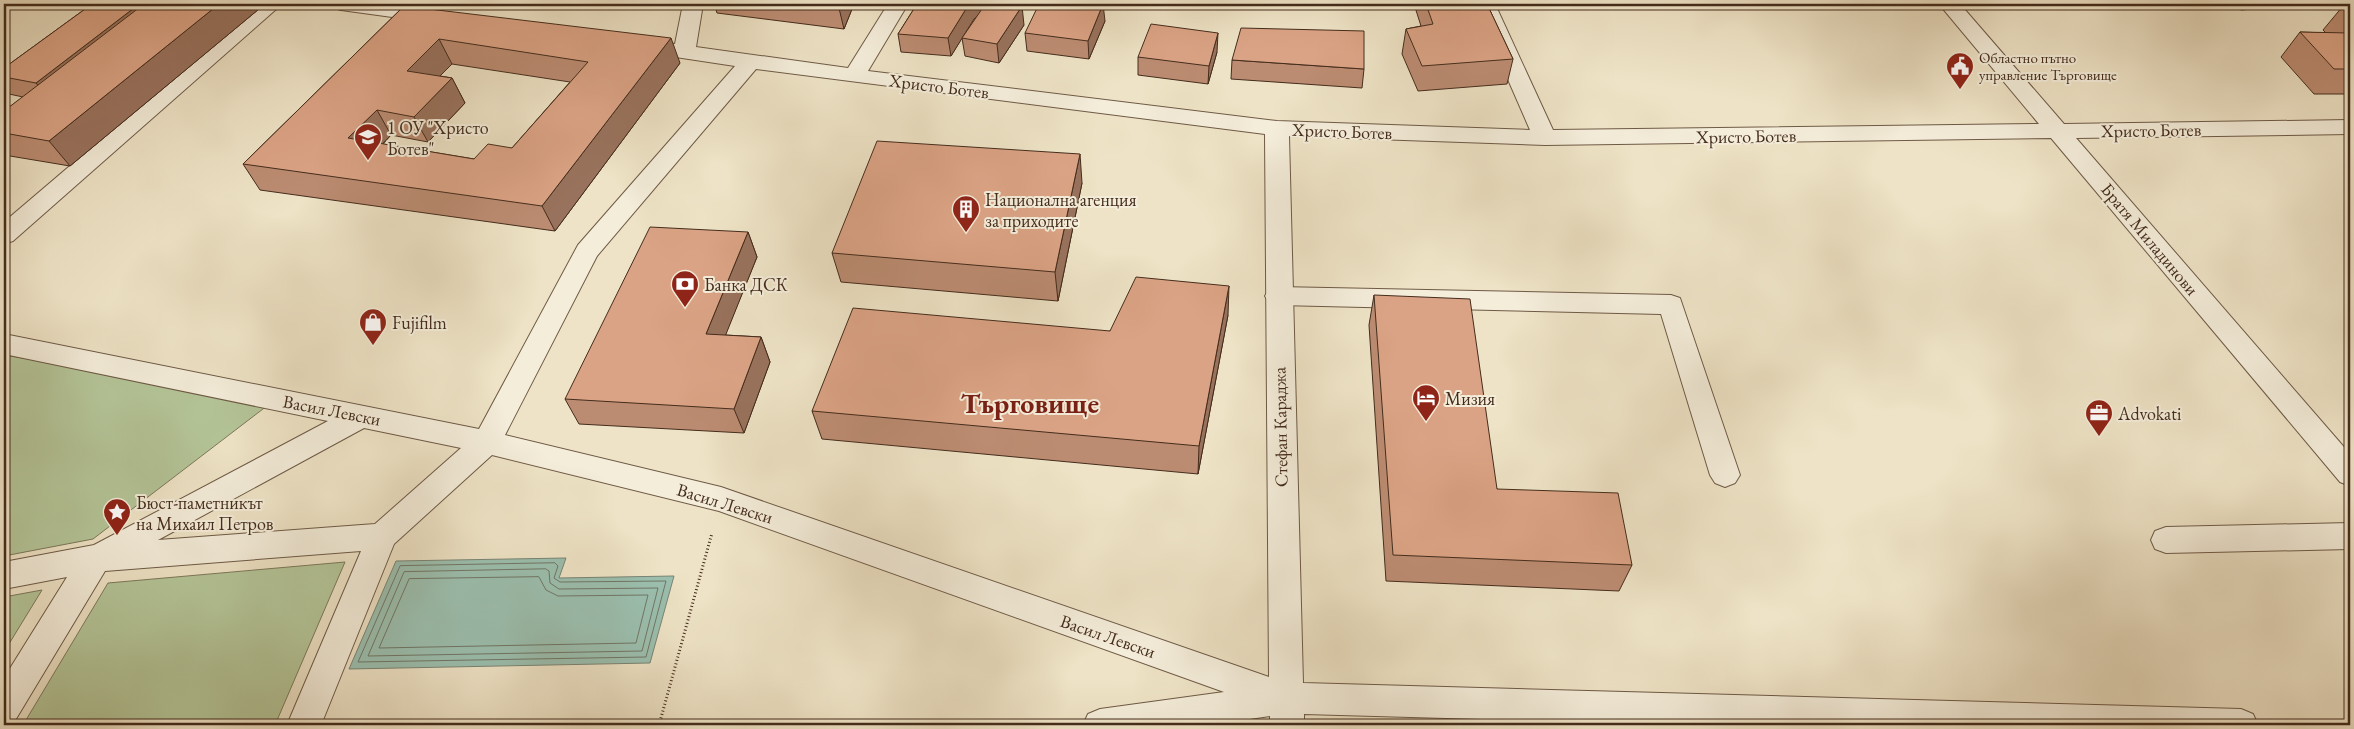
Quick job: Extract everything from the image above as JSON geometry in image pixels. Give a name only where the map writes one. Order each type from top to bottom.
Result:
[{"type":"street","points":[[4,235],[272,4]]},
{"type":"street","points":[[341,4],[458,20]]},
{"type":"street","points":[[684,52],[693,4]]},
{"type":"street","points":[[854,76],[898,4]]},
{"type":"street","points":[[1485,4],[1545,138]]},
{"type":"street","name":"Братя Миладинови","points":[[1949,4],[2350,474]]},
{"type":"street","name":"Христо Ботев","points":[[615,42],[854,76],[1278,128],[1545,138],[2350,127]]},
{"type":"street","points":[[304,725],[382,536],[487,442],[588,251],[677,144],[750,62]]},
{"type":"street","name":"Стефан Караджа","points":[[1278,128],[1278,296],[1286,712]]},
{"type":"street","points":[[1278,296],[1671,305],[1724,475]]},
{"type":"street","name":"Васил Левски","points":[[4,344],[487,442],[721,499],[1286,712],[2241,725]]},
{"type":"street","points":[[4,708],[96,558],[362,416]]},
{"type":"street","points":[[4,575],[96,558],[382,536]]},
{"type":"street","points":[[2166,540],[2350,536]]},
{"type":"street","points":[[1100,725],[1286,712]]},
{"type":"street","points":[[1210,725],[1286,712]]},
{"type":"path","points":[[659,725],[721,499]]},
{"type":"shaded area","points":[[4,355],[276,399],[93,539],[4,556]]},
{"type":"shaded area","points":[[345,562],[275,725],[23,725],[108,583]]},
{"type":"shaded area","points":[[42,590],[4,652],[4,597]]},
{"type":"water","points":[[566,558],[559,578],[674,576],[650,663],[349,669],[396,561]]},
{"type":"building","points":[[92,4],[144,4],[138,9],[134,8],[36,83],[4,77],[4,68]]},
{"type":"building","points":[[144,4],[219,4],[49,141],[4,133],[4,111]]},
{"type":"building","points":[[917,4],[969,4],[948,38],[898,34]]},
{"type":"building","points":[[1039,4],[1103,4],[1088,41],[1025,33]]},
{"type":"building","points":[[1426,4],[1487,4],[1513,59],[1422,66],[1406,29],[1433,24]]},
{"type":"building","points":[[2350,5],[2350,11],[2343,6]]},
{"type":"building","points":[[404,6],[671,38],[542,206],[243,164]],"holes":[[[439,39],[588,62],[512,148],[488,144],[474,159],[348,138],[377,110],[414,117],[452,78],[407,71]]]},
{"type":"building","points":[[984,6],[1022,6],[997,44],[962,38]]},
{"type":"building","points":[[1151,24],[1218,33],[1209,66],[1138,57]]},
{"type":"building","points":[[1241,28],[1364,31],[1364,69],[1232,60]]},
{"type":"building","points":[[2300,32],[2350,33],[2350,69],[2334,69]]},
{"type":"building","name":"Национална агенция за приходите","points":[[877,141],[1080,154],[1055,272],[832,253]]},
{"type":"building","name":"Банка ДСК","points":[[650,227],[748,232],[706,334],[761,337],[734,409],[565,399]]},
{"type":"building","points":[[1136,277],[1229,286],[1199,446],[812,411],[853,308],[1110,331]]},
{"type":"building","name":"Мизия","points":[[1374,295],[1470,299],[1497,489],[1618,493],[1632,565],[1393,555]]},
{"type":"place","name":"Областно пътно управление Търговище","points":[[1960,90]]},
{"type":"place","name":"1 ОУ \"Христо Ботев\"","points":[[368,161]]},
{"type":"place","name":"Национална агенция за приходите","points":[[966,233]]},
{"type":"place","name":"Банка ДСК","points":[[685,308]]},
{"type":"place","name":"Fujifilm","points":[[373,346]]},
{"type":"place","name":"Мизия","points":[[1426,422]]},
{"type":"place","name":"Advokati","points":[[2099,437]]},
{"type":"place","name":"Бюст-паметникът на Михаил Петров","points":[[117,536]]},
{"type":"district","name":"Търговище","points":[[1030,403]]}]
